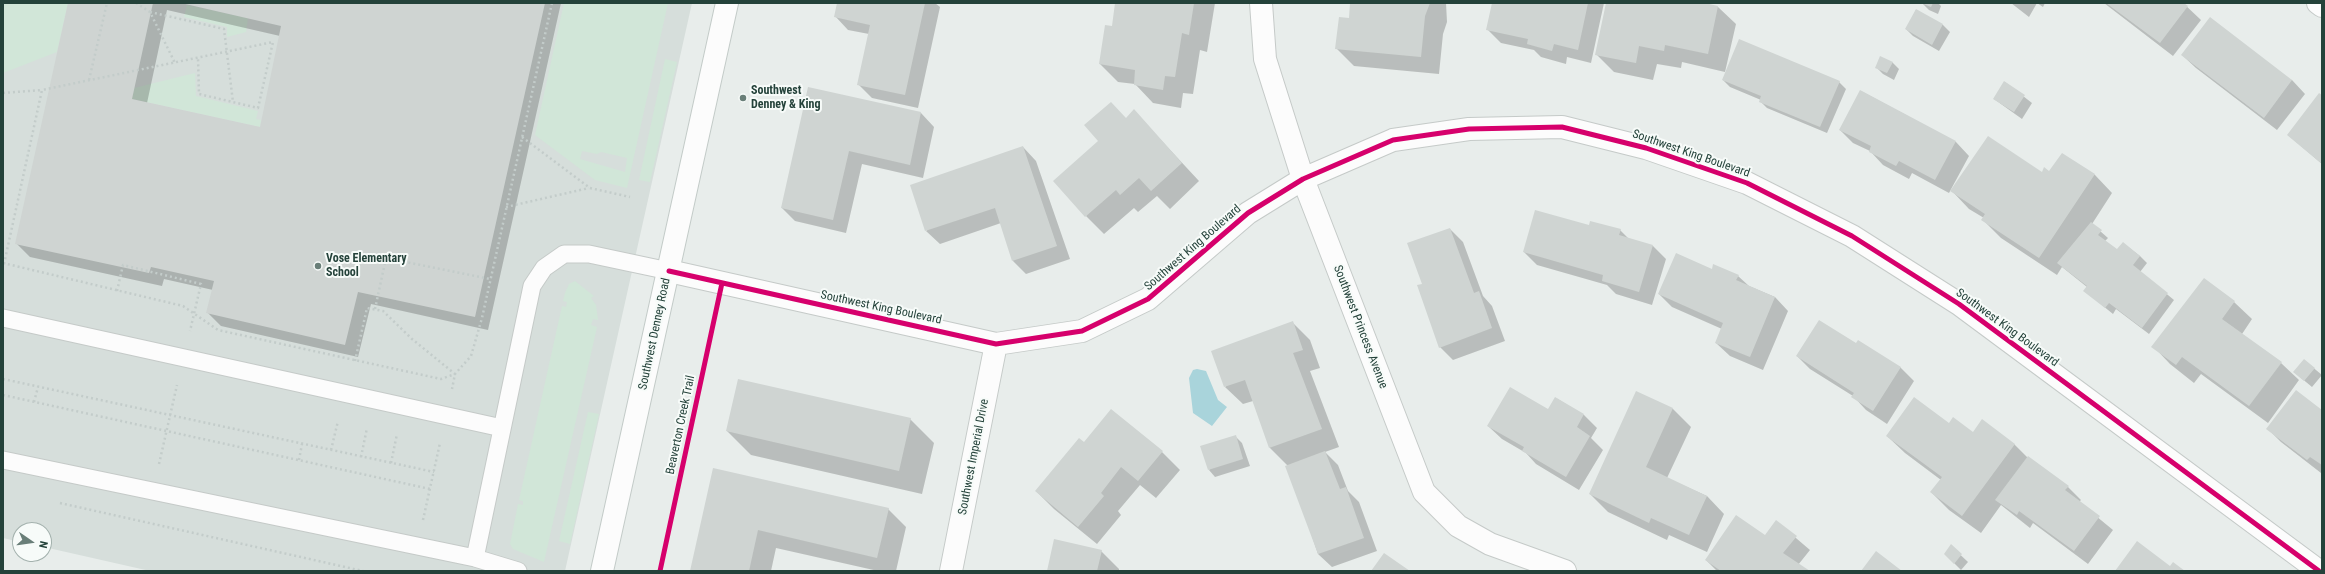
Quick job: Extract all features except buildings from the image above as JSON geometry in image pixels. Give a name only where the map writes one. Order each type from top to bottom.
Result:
[{"type":"street","name":"Southwest Denney Road","points":[[602,571],[727,3]]},
{"type":"street","name":"Southwest Princess Avenue","points":[[1261,3],[1265,59],[1303,179],[1424,492],[1458,526],[1490,544],[1565,571]]},
{"type":"street","points":[[2318,3],[2322,6]]},
{"type":"street","name":"Southwest King Boulevard","points":[[669,272],[996,344],[1082,332],[1148,299],[1248,213],[1303,179],[1393,140],[1469,129],[1562,127],[1646,148],[1747,183],[1852,236],[1959,304],[2319,571]]},
{"type":"street","name":"Southwest Imperial Drive","points":[[952,571],[996,344]]},
{"type":"lane","points":[[475,558],[532,286],[544,268],[564,254],[589,254],[669,272]]},
{"type":"lane","points":[[3,318],[502,428]]},
{"type":"lane","points":[[3,460],[475,558],[518,571]]},
{"type":"path","points":[[89,80],[106,3]]},
{"type":"path","points":[[136,3],[150,12],[224,29],[228,51],[233,102]]},
{"type":"path","points":[[417,546],[456,374],[471,356],[490,279],[552,3]]},
{"type":"path","points":[[150,12],[175,63]]},
{"type":"path","points":[[3,93],[42,90],[273,42],[258,108],[199,94],[198,58]]},
{"type":"path","points":[[42,90],[4,264],[183,306],[218,330],[441,380],[456,374]]},
{"type":"path","points":[[522,137],[590,188],[630,197]]},
{"type":"path","points":[[506,206],[590,188]]},
{"type":"path","points":[[375,309],[386,258],[490,279]]},
{"type":"path","points":[[355,360],[368,308],[384,311],[412,339],[456,374]]},
{"type":"path","points":[[3,379],[434,472]]},
{"type":"path","points":[[34,402],[38,386]]},
{"type":"path","points":[[3,395],[430,489]]},
{"type":"path","points":[[299,460],[302,444]]},
{"type":"path","points":[[55,502],[363,571]]},
{"type":"shaded area","name":"Vose Elementary School","points":[[3,3],[692,3],[565,571],[150,571],[52,549],[52,522],[12,522],[12,540],[3,538]]},
{"type":"green space","points":[[3,3],[68,3],[57,52],[3,73]]},
{"type":"green space","points":[[564,3],[668,3],[627,188],[595,180],[535,135]],"holes":[[[582,151],[597,154],[601,152],[627,158],[625,172],[580,159]]]},
{"type":"green space","points":[[187,5],[248,18],[246,32],[227,37],[227,27],[184,17]]},
{"type":"green space","points":[[665,59],[677,62],[650,182],[639,180]]},
{"type":"green space","points":[[195,73],[196,96],[258,111],[256,119],[261,120],[260,127],[132,99],[134,88]]},
{"type":"green space","points":[[575,281],[594,296],[591,298],[596,305],[598,320],[593,319],[591,325],[597,327],[544,562],[513,549],[510,544],[518,504],[523,505],[523,501],[519,500],[562,306],[566,307],[567,302],[563,301],[569,284]]},
{"type":"green space","points":[[588,412],[599,414],[570,544],[559,541]]},
{"type":"water","points":[[1197,369],[1206,371],[1218,400],[1227,407],[1212,426],[1193,413],[1189,378],[1193,370]]},
{"type":"cycle path","points":[[669,271],[996,344],[1082,331],[1148,299],[1248,213],[1303,179],[1393,140],[1469,129],[1562,127],[1646,148],[1747,183],[1852,236],[1959,304],[2319,571]]},
{"type":"cycle path","name":"Beaverton Creek Trail","points":[[660,571],[722,283]]},
{"type":"place","name":"Southwest Denney & King","points":[[743,98]]},
{"type":"place","name":"Vose Elementary School","points":[[318,266]]}]
